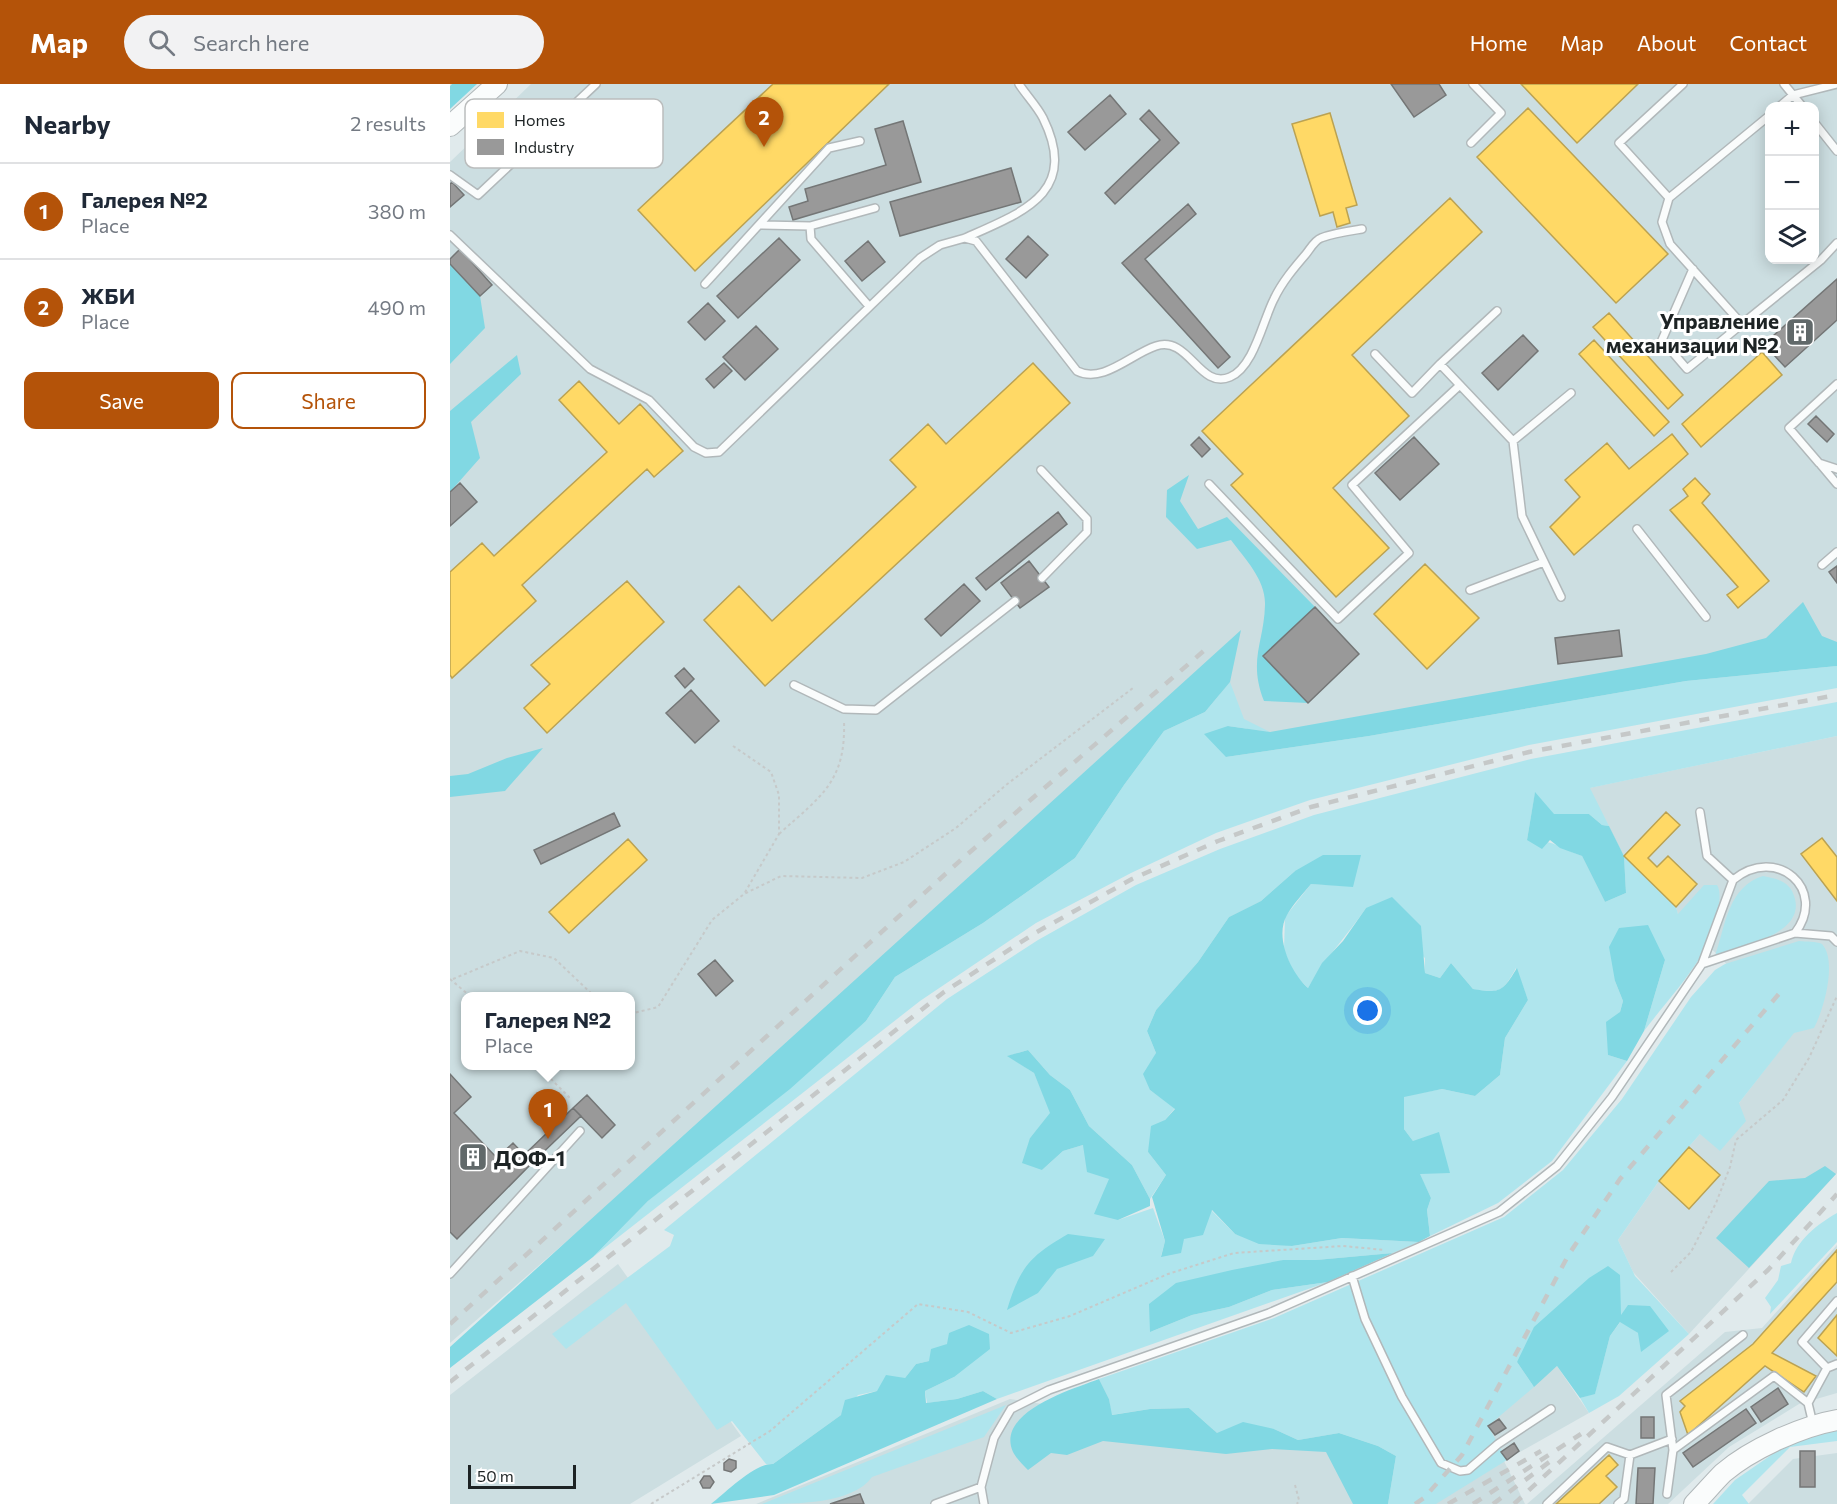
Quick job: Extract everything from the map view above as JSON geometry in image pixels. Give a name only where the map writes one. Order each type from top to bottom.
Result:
[{"type":"street","points":[[480,99],[497,84]]},
{"type":"street","points":[[450,126],[465,113]]},
{"type":"street","points":[[1694,1504],[1725,1472],[1778,1439],[1814,1424],[1837,1420]]},
{"type":"lane","points":[[580,99],[596,84]]},
{"type":"lane","points":[[450,235],[590,369],[649,400],[694,447],[706,453],[719,452],[868,305],[920,258],[940,245],[965,238],[1019,214],[1044,194],[1053,176],[1056,159],[1042,116],[1019,84]]},
{"type":"lane","points":[[1471,143],[1501,114],[1473,84]]},
{"type":"lane","points":[[1669,198],[1619,143],[1683,84]]},
{"type":"lane","points":[[1784,84],[1799,102]]},
{"type":"lane","points":[[1785,102],[1794,95],[1837,84]]},
{"type":"lane","points":[[1742,324],[1670,244],[1662,222],[1669,198],[1765,119]]},
{"type":"lane","points":[[1819,127],[1837,151]]},
{"type":"lane","points":[[705,284],[829,148],[860,141]]},
{"type":"lane","points":[[450,175],[478,195],[507,168]]},
{"type":"lane","points":[[761,225],[810,226],[875,208]]},
{"type":"lane","points":[[810,226],[811,239],[868,305]]},
{"type":"lane","points":[[965,238],[976,241],[1077,371],[1085,375],[1096,375],[1158,345],[1169,345],[1182,350],[1205,373],[1219,379],[1232,377],[1244,366],[1274,299],[1292,269],[1320,238],[1362,229]]},
{"type":"lane","points":[[1693,269],[1662,340],[1687,369],[1821,260],[1837,243]]},
{"type":"lane","points":[[1375,354],[1412,393],[1497,311]]},
{"type":"lane","points":[[1440,364],[1513,441],[1522,516],[1561,597]]},
{"type":"lane","points":[[1837,384],[1789,428],[1837,484]]},
{"type":"lane","points":[[1209,484],[1338,619],[1409,554],[1352,485],[1460,385]]},
{"type":"lane","points":[[1513,441],[1571,393]]},
{"type":"lane","points":[[1819,463],[1837,469]]},
{"type":"lane","points":[[1041,470],[1087,519],[1087,532],[1042,578]]},
{"type":"lane","points":[[1637,530],[1706,618]]},
{"type":"lane","points":[[1822,565],[1837,552]]},
{"type":"lane","points":[[1470,590],[1545,562]]},
{"type":"lane","points":[[794,685],[844,709],[876,710],[1015,601]]},
{"type":"lane","points":[[1700,812],[1707,856],[1733,880]]},
{"type":"lane","points":[[984,1504],[981,1487],[994,1438],[1011,1409],[1049,1390],[1269,1313],[1499,1212],[1557,1166],[1612,1097],[1702,964],[1733,880],[1746,869],[1768,865],[1787,870],[1799,881],[1804,902],[1803,922],[1795,933]]},
{"type":"lane","points":[[1702,964],[1795,933],[1832,936],[1837,942]]},
{"type":"lane","points":[[450,1274],[580,1131]]},
{"type":"lane","points":[[1352,1276],[1365,1319],[1402,1397],[1442,1463],[1460,1471],[1468,1470],[1498,1444],[1551,1409]]},
{"type":"lane","points":[[1827,1368],[1802,1342],[1837,1301]]},
{"type":"lane","points":[[1667,1494],[1673,1450],[1666,1395],[1743,1335]]},
{"type":"lane","points":[[1808,1403],[1827,1368],[1837,1364]]},
{"type":"lane","points":[[1673,1450],[1774,1376],[1808,1403],[1814,1424]]},
{"type":"lane","points":[[1546,1504],[1608,1447],[1630,1455],[1672,1439]]},
{"type":"lane","points":[[1618,1504],[1624,1499],[1630,1455]]},
{"type":"lane","points":[[935,1504],[981,1487]]},
{"type":"path","points":[[635,1013],[658,1006],[712,920],[744,894],[781,876],[862,878],[904,862],[957,828],[1006,785],[1134,688]]},
{"type":"path","points":[[744,894],[779,834],[830,787],[843,755],[844,709]]},
{"type":"path","points":[[732,746],[771,772],[779,795],[779,834]]},
{"type":"path","points":[[466,992],[451,979],[520,951],[554,958],[590,992]]},
{"type":"path","points":[[1671,1272],[1691,1252],[1716,1203],[1730,1167],[1736,1140],[1783,1100],[1809,1058],[1837,996]]},
{"type":"path","points":[[543,1070],[569,1097],[556,1108]]},
{"type":"path","points":[[651,1504],[770,1431],[918,1304],[968,1312],[1011,1333],[1071,1316],[1168,1274],[1234,1253],[1343,1246],[1406,1252]]},
{"type":"path","points":[[1295,1485],[1299,1500],[1297,1504]]},
{"type":"shaded area","points":[[452,84],[477,84],[450,109],[450,86]]},
{"type":"shaded area","points":[[531,84],[1837,84],[1837,656],[1257,742],[1210,680],[450,1343],[450,162],[465,148],[465,168],[663,168],[663,99],[515,99]]},
{"type":"shaded area","points":[[450,264],[480,296],[485,328],[450,364]]},
{"type":"shaded area","points":[[517,355],[521,374],[471,422],[480,458],[450,492],[450,411]]},
{"type":"shaded area","points":[[1189,475],[1180,501],[1198,529],[1227,517],[1315,607],[1264,656],[1308,703],[1264,701],[1259,687],[1257,663],[1265,605],[1262,587],[1254,570],[1231,540],[1197,549],[1166,517],[1167,490]]},
{"type":"shaded area","points":[[1803,602],[1822,636],[1837,642],[1837,666],[1686,681],[1369,736],[1226,757],[1204,734],[1228,726],[1270,732],[1706,654],[1766,638]]},
{"type":"shaded area","points":[[1241,630],[1230,682],[1205,712],[1164,731],[1075,858],[983,923],[895,977],[866,1021],[790,1089],[648,1201],[593,1257],[450,1368],[450,1347]]},
{"type":"shaded area","points":[[1837,666],[1837,688],[1529,745],[1310,800],[1216,833],[1131,873],[1036,923],[920,1001],[593,1257],[648,1201],[866,1021],[895,977],[983,923],[1075,858],[1164,731],[1205,712],[1230,682],[1244,719],[1270,732],[1228,726],[1226,757],[1369,736],[1686,681]]},
{"type":"shaded area","points":[[1837,702],[1837,736],[1590,788],[1609,826],[1602,825],[1589,814],[1553,814],[1535,793],[1527,840],[1550,843],[1582,856],[1605,902],[1626,893],[1624,856],[1676,907],[1678,914],[1704,885],[1717,885],[1718,909],[1712,931],[1701,956],[1644,1031],[1665,960],[1615,981],[1623,1001],[1608,1055],[1627,1061],[1552,1161],[1498,1203],[1430,1236],[1427,1210],[1431,1198],[1419,1173],[1450,1173],[1413,1141],[1404,1129],[1404,1096],[1442,1089],[1475,1096],[1500,1075],[1505,1038],[1528,1000],[1516,968],[1504,987],[1495,991],[1473,989],[1451,963],[1440,978],[1425,973],[1425,958],[1366,908],[1321,967],[1308,988],[1294,974],[1284,950],[1285,917],[1311,884],[1353,886],[1295,871],[1261,901],[1229,917],[1198,962],[1156,1010],[1147,1031],[1156,1053],[1150,1090],[1175,1108],[1165,1120],[1148,1152],[1166,1175],[1150,1199],[1132,1165],[1089,1126],[1070,1090],[1050,1075],[1028,1050],[1008,1056],[1034,1073],[1051,1113],[1030,1138],[1042,1170],[1063,1151],[1083,1145],[1109,1179],[1118,1220],[1153,1208],[1165,1241],[1161,1256],[1184,1239],[1211,1210],[1235,1234],[1292,1246],[1342,1238],[1419,1242],[1393,1253],[1316,1260],[1283,1260],[1150,1332],[1192,1315],[1229,1307],[1272,1290],[1328,1282],[997,1399],[983,1391],[957,1399],[927,1403],[925,1391],[954,1377],[947,1344],[929,1361],[916,1364],[905,1378],[877,1391],[858,1395],[841,1415],[773,1464],[766,1464],[732,1421],[717,1430],[626,1303],[566,1349],[552,1334],[670,1246],[674,1235],[664,1230],[947,999],[1038,940],[1136,885],[1220,849],[1314,815],[1531,759]]},
{"type":"shaded area","points":[[1837,736],[1837,1173],[1689,1334],[1633,1272],[1618,1240],[1659,1181],[1700,1134],[1739,1103],[1794,1032],[1678,915],[1676,907],[1624,856],[1589,788]]},
{"type":"shaded area","points":[[543,748],[505,791],[450,797],[450,776],[468,774],[507,758]]},
{"type":"shaded area","points":[[1535,792],[1554,814],[1589,814],[1602,825],[1609,826],[1624,856],[1626,893],[1605,902],[1582,856],[1560,848],[1550,840],[1542,849],[1527,840]]},
{"type":"shaded area","points":[[1323,855],[1361,855],[1353,887],[1311,884],[1287,915],[1283,924],[1283,944],[1290,964],[1302,981],[1308,988],[1322,963],[1343,941],[1366,908],[1392,897],[1421,926],[1425,973],[1440,978],[1451,963],[1473,989],[1495,991],[1508,982],[1517,968],[1528,1000],[1505,1038],[1500,1075],[1475,1096],[1442,1089],[1404,1097],[1404,1129],[1413,1141],[1439,1132],[1450,1173],[1420,1174],[1431,1198],[1427,1210],[1430,1236],[1419,1242],[1342,1238],[1292,1246],[1259,1244],[1235,1234],[1212,1210],[1203,1235],[1184,1239],[1181,1253],[1161,1257],[1165,1241],[1152,1197],[1166,1175],[1148,1152],[1151,1126],[1165,1120],[1175,1109],[1150,1090],[1143,1074],[1156,1053],[1147,1031],[1156,1010],[1198,962],[1229,917],[1261,901],[1295,871]]},
{"type":"shaded area","points":[[1763,876],[1779,880],[1791,889],[1795,899],[1795,911],[1790,922],[1768,937],[1715,956],[1735,898],[1751,881]]},
{"type":"shaded area","points":[[1648,925],[1665,960],[1644,1031],[1627,1061],[1608,1055],[1606,1022],[1620,1012],[1623,1001],[1615,981],[1609,947],[1619,928]]},
{"type":"shaded area","points":[[1799,941],[1822,944],[1829,961],[1828,984],[1814,1028],[1794,1033],[1739,1103],[1746,1121],[1720,1151],[1700,1134],[1659,1181],[1618,1240],[1635,1276],[1689,1334],[1619,1396],[1589,1413],[1580,1398],[1595,1393],[1610,1336],[1621,1321],[1638,1333],[1669,1331],[1620,1316],[1620,1275],[1517,1362],[1534,1387],[1488,1426],[1507,1460],[1436,1504],[1388,1504],[1396,1456],[1378,1446],[1339,1433],[1298,1440],[1274,1429],[1217,1433],[1189,1408],[1150,1409],[1111,1415],[1109,1399],[1099,1379],[1274,1318],[1504,1217],[1563,1170],[1622,1099],[1691,997],[1715,970],[1725,964]]},
{"type":"shaded area","points":[[1028,1050],[1050,1075],[1070,1090],[1089,1126],[1132,1165],[1150,1199],[1150,1206],[1118,1220],[1094,1214],[1109,1179],[1087,1172],[1083,1145],[1063,1151],[1042,1170],[1022,1163],[1030,1138],[1050,1113],[1034,1073],[1007,1056]]},
{"type":"shaded area","points":[[1825,1166],[1836,1174],[1749,1268],[1716,1238],[1769,1181],[1805,1178]]},
{"type":"shaded area","points":[[1837,1213],[1837,1242],[1770,1314],[1771,1307],[1765,1298],[1778,1280],[1781,1266],[1791,1263],[1803,1240],[1822,1222]]},
{"type":"shaded area","points":[[1068,1234],[1105,1239],[1093,1256],[1057,1269],[1038,1293],[1007,1310],[1017,1283],[1028,1264],[1044,1249]]},
{"type":"shaded area","points":[[1837,1245],[1837,1393],[1799,1404],[1729,1447],[1668,1504],[1527,1504],[1725,1332],[1762,1328]]},
{"type":"shaded area","points":[[1393,1253],[1328,1282],[1272,1290],[1229,1307],[1192,1315],[1150,1332],[1149,1304],[1176,1283],[1283,1260],[1316,1260]]},
{"type":"shaded area","points":[[618,1264],[741,1436],[630,1504],[450,1504],[450,1395]]},
{"type":"shaded area","points":[[1608,1266],[1620,1275],[1621,1315],[1628,1305],[1650,1306],[1669,1331],[1641,1352],[1638,1333],[1620,1322],[1610,1336],[1595,1394],[1580,1398],[1557,1366],[1534,1387],[1517,1362],[1534,1327],[1589,1278]]},
{"type":"shaded area","points":[[969,1325],[989,1334],[990,1349],[954,1377],[925,1391],[926,1403],[957,1399],[983,1391],[997,1399],[774,1495],[711,1504],[749,1473],[773,1464],[841,1415],[845,1400],[877,1391],[886,1375],[905,1378],[916,1364],[929,1361],[931,1349],[947,1344],[949,1333]]},
{"type":"shaded area","points":[[1557,1366],[1589,1413],[1504,1461],[1525,1504],[1411,1504],[1485,1427]]},
{"type":"shaded area","points":[[1099,1379],[1109,1399],[1112,1415],[1150,1409],[1189,1408],[1217,1433],[1243,1422],[1274,1429],[1298,1440],[1339,1433],[1378,1446],[1396,1456],[1388,1504],[1353,1504],[1326,1452],[1272,1449],[1226,1454],[1103,1441],[1067,1455],[1051,1453],[1028,1470],[1013,1452],[1010,1438],[1015,1425],[1039,1404]]},
{"type":"shaded area","points":[[1010,1399],[1333,1448],[1368,1504],[756,1504]]},
{"type":"shaded area","points":[[1006,1405],[984,1437],[872,1477],[851,1493],[806,1503],[762,1504]]},
{"type":"shaded area","points":[[1837,1425],[1837,1441],[1790,1447],[1742,1495],[1749,1504],[1713,1504],[1735,1480],[1799,1436]]},
{"type":"shaded area","points":[[1837,1453],[1837,1504],[1748,1504],[1793,1459]]},
{"type":"building: Homes","points":[[773,84],[889,84],[695,271],[638,210]]},
{"type":"building: Homes","points":[[1521,84],[1638,84],[1577,143]]},
{"type":"building: Homes","points":[[1528,108],[1668,254],[1616,303],[1477,157]]},
{"type":"building: Homes","points":[[1330,113],[1357,205],[1346,208],[1350,223],[1337,227],[1333,212],[1320,216],[1292,124]]},
{"type":"building: Homes","points":[[1450,198],[1482,232],[1352,355],[1409,416],[1333,488],[1389,548],[1336,597],[1231,485],[1243,474],[1202,431]]},
{"type":"building: Homes","points":[[1609,313],[1683,395],[1668,409],[1593,327]]},
{"type":"building: Homes","points":[[1594,340],[1669,422],[1654,436],[1579,354]]},
{"type":"building: Homes","points":[[1762,352],[1782,375],[1701,447],[1682,424]]},
{"type":"building: Homes","points":[[1033,363],[1070,403],[765,686],[704,620],[739,586],[772,621],[916,487],[890,460],[928,424],[946,444]]},
{"type":"building: Homes","points":[[579,381],[619,424],[640,404],[683,451],[654,477],[647,469],[522,585],[536,601],[452,678],[450,675],[450,572],[482,543],[494,556],[607,452],[559,400]]},
{"type":"building: Homes","points":[[1672,434],[1688,454],[1574,555],[1550,527],[1580,497],[1565,480],[1607,443],[1629,469]]},
{"type":"building: Homes","points":[[1695,478],[1710,494],[1702,503],[1769,581],[1738,608],[1727,595],[1738,587],[1670,510],[1688,496],[1683,489]]},
{"type":"building: Homes","points":[[1425,564],[1479,618],[1427,669],[1374,614]]},
{"type":"building: Homes","points":[[627,581],[664,622],[547,733],[524,708],[550,684],[531,665]]},
{"type":"building: Homes","points":[[1666,812],[1680,825],[1648,858],[1657,867],[1668,856],[1697,884],[1676,907],[1624,856]]},
{"type":"building: Homes","points":[[1822,838],[1837,857],[1837,901],[1801,854]]},
{"type":"building: Homes","points":[[628,839],[647,860],[569,933],[549,912]]},
{"type":"building: Homes","points":[[1689,1147],[1720,1175],[1689,1209],[1659,1181]]},
{"type":"building: Homes","points":[[1837,1250],[1837,1282],[1772,1353],[1816,1376],[1804,1392],[1765,1366],[1688,1435],[1680,1412],[1685,1406],[1680,1401],[1753,1344]]},
{"type":"building: Homes","points":[[1837,1315],[1837,1356],[1818,1338]]},
{"type":"building: Homes","points":[[1609,1455],[1618,1465],[1606,1476],[1617,1487],[1599,1504],[1556,1504]]},
{"type":"building: Industry","points":[[1391,84],[1439,84],[1446,95],[1414,117]]},
{"type":"building: Industry","points":[[1110,95],[1126,114],[1085,150],[1068,132]]},
{"type":"building: Industry","points":[[1149,110],[1179,143],[1115,204],[1105,193],[1160,140],[1140,119]]},
{"type":"building: Industry","points":[[903,121],[921,182],[793,220],[789,207],[808,201],[805,189],[886,165],[875,129]]},
{"type":"building: Industry","points":[[1011,168],[1021,202],[900,236],[890,202]]},
{"type":"building: Industry","points":[[452,182],[464,195],[450,207],[450,184]]},
{"type":"building: Industry","points":[[1188,204],[1196,214],[1145,259],[1230,357],[1218,368],[1122,263]]},
{"type":"building: Industry","points":[[1028,236],[1048,255],[1026,278],[1006,259]]},
{"type":"building: Industry","points":[[779,238],[800,260],[738,318],[717,296]]},
{"type":"building: Industry","points":[[868,241],[885,262],[862,281],[845,261]]},
{"type":"building: Industry","points":[[460,249],[492,285],[480,296],[450,264],[450,259]]},
{"type":"building: Industry","name":"Управление механизации №2","points":[[1837,279],[1837,320],[1785,367],[1764,344]]},
{"type":"building: Industry","points":[[708,303],[725,321],[705,340],[688,322]]},
{"type":"building: Industry","points":[[756,326],[778,349],[745,380],[723,357]]},
{"type":"building: Industry","points":[[1523,335],[1538,351],[1498,390],[1482,373]]},
{"type":"building: Industry","points":[[724,363],[732,371],[714,388],[706,379]]},
{"type":"building: Industry","points":[[1816,416],[1834,434],[1827,442],[1808,424]]},
{"type":"building: Industry","points":[[1199,437],[1210,449],[1202,457],[1191,445]]},
{"type":"building: Industry","points":[[1414,437],[1439,464],[1400,500],[1375,473]]},
{"type":"building: Industry","points":[[460,483],[477,502],[450,526],[450,492]]},
{"type":"building: Industry","points":[[1058,512],[1067,524],[986,590],[976,578]]},
{"type":"building: Industry","points":[[1029,561],[1049,587],[1020,608],[1001,583]]},
{"type":"building: Industry","points":[[1837,566],[1837,583],[1829,572]]},
{"type":"building: Industry","points":[[964,584],[980,601],[941,636],[925,619]]},
{"type":"building: Industry","points":[[1315,607],[1359,654],[1308,703],[1263,656]]},
{"type":"building: Industry","points":[[1619,630],[1622,656],[1558,664],[1555,638]]},
{"type":"building: Industry","points":[[684,668],[694,679],[685,688],[675,676]]},
{"type":"building: Industry","points":[[691,690],[719,721],[695,743],[666,713]]},
{"type":"building: Industry","points":[[614,813],[620,826],[541,864],[534,850]]},
{"type":"building: Industry","points":[[715,960],[733,981],[716,996],[698,974]]},
{"type":"building: Industry","name":"ДОФ-1","points":[[450,1074],[471,1097],[454,1113],[497,1158],[513,1143],[532,1163],[457,1239],[450,1232]]},
{"type":"building: Industry","points":[[587,1095],[615,1125],[602,1138],[573,1108]]},
{"type":"building: Industry","points":[[573,1108],[581,1116],[532,1163],[524,1155]]},
{"type":"building: Industry","points":[[1778,1388],[1788,1404],[1761,1422],[1751,1407]]},
{"type":"building: Industry","points":[[1746,1409],[1756,1423],[1693,1467],[1683,1453]]},
{"type":"building: Industry","points":[[1641,1417],[1654,1417],[1654,1438],[1641,1438]]},
{"type":"building: Industry","points":[[1499,1419],[1506,1428],[1495,1435],[1488,1426]]},
{"type":"building: Industry","points":[[1514,1443],[1519,1451],[1507,1460],[1501,1452]]},
{"type":"building: Industry","points":[[1800,1451],[1815,1451],[1815,1487],[1800,1487]]},
{"type":"building: Industry","points":[[729,1459],[736,1461],[736,1468],[731,1472],[724,1470],[724,1463]]},
{"type":"building: Industry","points":[[1638,1468],[1655,1468],[1653,1504],[1636,1504]]},
{"type":"building: Industry","points":[[704,1476],[710,1476],[714,1482],[710,1488],[703,1488],[700,1482]]},
{"type":"building: Industry","points":[[860,1494],[864,1504],[830,1504]]},
{"type":"railway","points":[[450,1324],[963,858],[1206,649]]},
{"type":"railway","points":[[450,1382],[944,992],[1035,933],[1132,879],[1218,841],[1311,807],[1529,752],[1837,695]]},
{"type":"railway","points":[[1415,1504],[1424,1498],[1462,1455],[1569,1254],[1620,1179],[1784,988]]},
{"type":"railway","points":[[1514,1504],[1768,1270],[1837,1194]]},
{"type":"railway","points":[[1473,1504],[1581,1434]]},
{"type":"railway","points":[[1448,1504],[1541,1451]]},
{"type":"railway","points":[[1493,1504],[1552,1460]]},
{"type":"place","name":"ЖБИ","points":[[764,147]]},
{"type":"place","name":"Управление механизации №2","points":[[1800,332]]},
{"type":"place","name":"Галерея №2","points":[[548,1139]]},
{"type":"place","name":"ДОФ-1","points":[[473,1157]]}]
